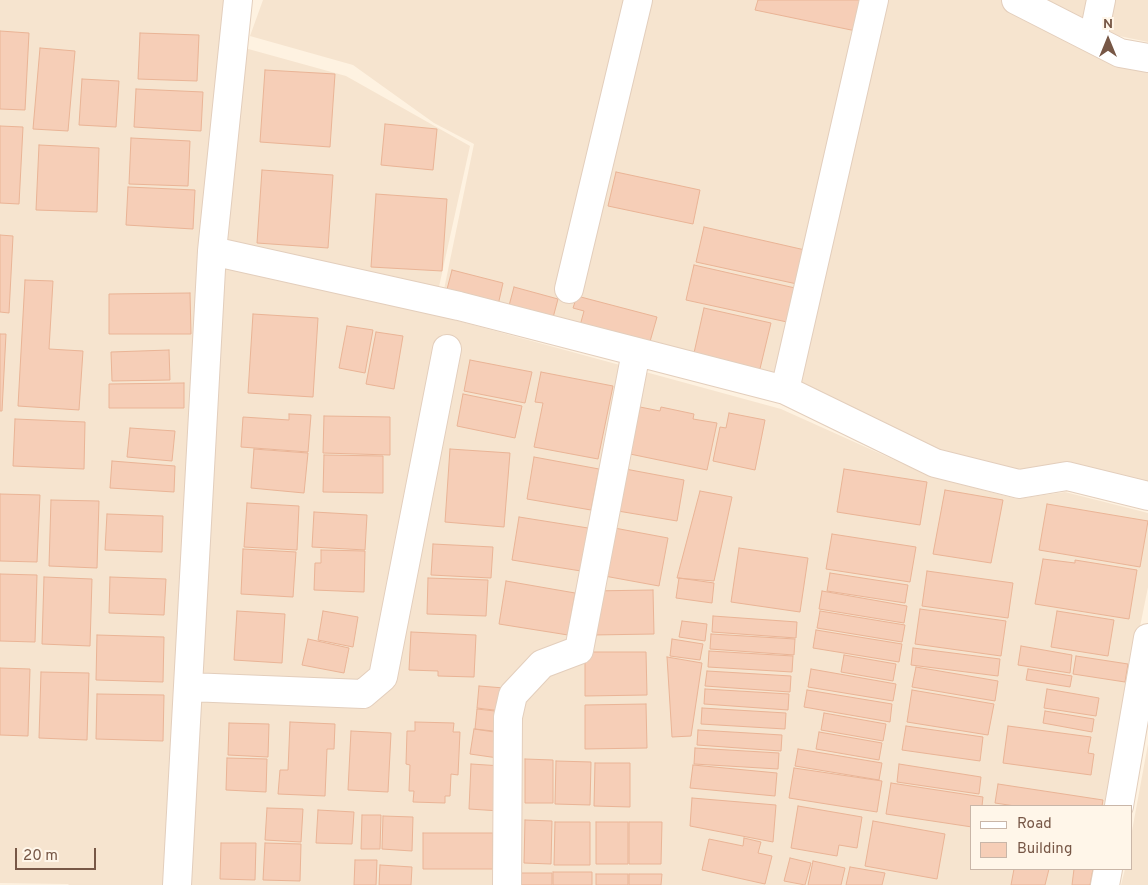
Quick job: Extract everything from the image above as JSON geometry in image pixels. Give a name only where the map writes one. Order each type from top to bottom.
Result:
[{"type":"street","points":[[177,885],[212,251],[238,0]]},
{"type":"street","points":[[569,289],[638,0]]},
{"type":"street","points":[[785,390],[874,0]]},
{"type":"street","points":[[1016,0],[1120,53],[1148,58]]},
{"type":"street","points":[[1093,39],[1101,0]]},
{"type":"street","points":[[212,251],[459,306],[785,390],[935,463],[1019,484],[1068,476],[1148,496]]},
{"type":"street","points":[[188,687],[363,694],[383,677],[447,349]]},
{"type":"street","points":[[507,885],[508,717],[513,695],[542,664],[579,650],[636,352]]},
{"type":"street","points":[[1119,805],[1148,638]]},
{"type":"street","points":[[1105,885],[1108,870]]},
{"type":"shaded area","points":[[0,0],[232,0],[223,42],[346,76],[470,146],[433,314],[781,409],[930,476],[1017,499],[1065,492],[1148,513],[1148,587],[1104,805],[970,805],[970,870],[1092,870],[1089,885],[69,885],[0,883]]},
{"type":"shaded area","points":[[263,0],[1005,0],[1148,64],[1148,505],[1068,484],[1018,492],[784,396],[441,304],[474,144],[434,123],[353,65],[250,36]]},
{"type":"shaded area","points":[[1028,0],[1097,0],[1090,31]]},
{"type":"shaded area","points":[[1112,0],[1148,0],[1148,42],[1105,33]]},
{"type":"shaded area","points":[[1148,744],[1148,885],[1121,885],[1125,870],[1133,870],[1133,826]]},
{"type":"building","points":[[758,0],[863,0],[856,31],[755,10]]},
{"type":"building","points":[[0,31],[29,33],[25,110],[0,109]]},
{"type":"building","points":[[140,33],[199,35],[197,81],[138,79]]},
{"type":"building","points":[[40,48],[75,51],[68,131],[33,129]]},
{"type":"building","points":[[265,70],[335,74],[330,147],[260,142]]},
{"type":"building","points":[[82,79],[119,81],[116,127],[79,125]]},
{"type":"building","points":[[136,89],[203,92],[201,131],[134,127]]},
{"type":"building","points":[[385,124],[437,129],[433,170],[381,165]]},
{"type":"building","points":[[0,126],[23,127],[19,204],[0,203]]},
{"type":"building","points":[[131,138],[190,141],[188,186],[129,184]]},
{"type":"building","points":[[39,145],[99,148],[97,212],[36,210]]},
{"type":"building","points":[[262,170],[333,175],[328,248],[257,243]]},
{"type":"building","points":[[616,172],[700,190],[693,224],[608,206]]},
{"type":"building","points":[[128,187],[195,190],[193,229],[126,225]]},
{"type":"building","points":[[376,194],[447,199],[442,271],[371,267]]},
{"type":"building","points":[[704,227],[805,250],[797,284],[696,262]]},
{"type":"building","points":[[0,235],[13,236],[9,313],[0,312]]},
{"type":"building","points":[[694,265],[795,288],[787,322],[686,300]]},
{"type":"building","points":[[452,270],[503,283],[496,314],[444,301]]},
{"type":"building","points":[[25,280],[53,281],[49,349],[83,351],[79,410],[18,406]]},
{"type":"building","points":[[514,287],[558,299],[550,329],[506,317]]},
{"type":"building","points":[[190,293],[191,334],[109,334],[109,294]]},
{"type":"building","points":[[577,296],[657,317],[647,352],[578,333],[584,311],[573,308]]},
{"type":"building","points":[[704,308],[771,323],[758,377],[692,362]]},
{"type":"building","points":[[253,314],[318,318],[313,397],[248,393]]},
{"type":"building","points":[[347,326],[373,330],[365,373],[339,368]]},
{"type":"building","points":[[376,332],[403,336],[394,389],[366,384]]},
{"type":"building","points":[[0,334],[6,334],[2,411],[0,411]]},
{"type":"building","points":[[169,350],[170,380],[112,381],[111,352]]},
{"type":"building","points":[[470,360],[532,372],[525,403],[464,391]]},
{"type":"building","points":[[541,372],[613,386],[598,459],[534,447],[543,403],[535,402]]},
{"type":"building","points":[[184,383],[184,408],[109,408],[109,384]]},
{"type":"building","points":[[463,394],[522,406],[515,438],[457,426]]},
{"type":"building","points":[[640,407],[660,411],[661,407],[694,414],[693,419],[717,423],[707,470],[630,454]]},
{"type":"building","points":[[729,413],[765,420],[755,470],[713,461],[720,427],[726,428]]},
{"type":"building","points":[[289,414],[311,415],[308,452],[241,447],[243,417],[289,420]]},
{"type":"building","points":[[324,416],[390,417],[390,455],[323,453]]},
{"type":"building","points":[[15,419],[85,422],[84,469],[13,466]]},
{"type":"building","points":[[130,428],[175,431],[172,461],[127,457]]},
{"type":"building","points":[[254,449],[308,453],[304,493],[251,488]]},
{"type":"building","points":[[450,449],[510,453],[504,527],[445,522]]},
{"type":"building","points":[[324,455],[383,456],[383,493],[323,492]]},
{"type":"building","points":[[534,457],[599,469],[591,510],[527,499]]},
{"type":"building","points":[[112,461],[175,466],[174,492],[110,488]]},
{"type":"building","points":[[620,468],[684,480],[677,521],[612,510]]},
{"type":"building","points":[[844,469],[927,482],[920,525],[837,512]]},
{"type":"building","points":[[945,490],[1003,500],[991,563],[933,554]]},
{"type":"building","points":[[700,491],[732,497],[714,581],[677,578]]},
{"type":"building","points":[[0,494],[40,495],[37,562],[0,561]]},
{"type":"building","points":[[51,500],[99,501],[97,568],[49,566]]},
{"type":"building","points":[[247,503],[299,506],[297,550],[244,547]]},
{"type":"building","points":[[1047,504],[1148,521],[1140,567],[1039,550]]},
{"type":"building","points":[[314,512],[367,515],[365,550],[312,547]]},
{"type":"building","points":[[107,514],[163,516],[162,552],[105,550]]},
{"type":"building","points":[[519,517],[588,528],[581,571],[512,560]]},
{"type":"building","points":[[609,527],[668,538],[659,586],[599,575]]},
{"type":"building","points":[[832,534],[916,547],[910,582],[826,569]]},
{"type":"building","points":[[433,544],[493,547],[491,578],[431,575]]},
{"type":"building","points":[[739,548],[808,558],[800,612],[731,602]]},
{"type":"building","points":[[243,549],[296,552],[293,597],[241,594]]},
{"type":"building","points":[[321,550],[365,551],[364,592],[314,590],[315,563],[321,563]]},
{"type":"building","points":[[1043,559],[1075,563],[1075,560],[1137,570],[1129,619],[1035,604]]},
{"type":"building","points":[[927,571],[1013,583],[1008,618],[922,606]]},
{"type":"building","points":[[830,573],[908,585],[905,603],[827,591]]},
{"type":"building","points":[[0,574],[37,575],[35,642],[0,641]]},
{"type":"building","points":[[44,577],[92,579],[90,646],[42,644]]},
{"type":"building","points":[[110,577],[166,579],[164,615],[109,613]]},
{"type":"building","points":[[428,578],[488,580],[486,616],[427,614]]},
{"type":"building","points":[[679,578],[714,583],[712,603],[676,598]]},
{"type":"building","points":[[506,581],[575,593],[568,635],[499,624]]},
{"type":"building","points":[[653,590],[654,634],[592,635],[591,591]]},
{"type":"building","points":[[822,591],[907,606],[904,623],[819,609]]},
{"type":"building","points":[[920,609],[1006,621],[1001,656],[915,644]]},
{"type":"building","points":[[237,611],[285,614],[282,663],[234,660]]},
{"type":"building","points":[[323,611],[358,617],[353,647],[318,640]]},
{"type":"building","points":[[820,611],[905,625],[902,642],[817,628]]},
{"type":"building","points":[[1057,611],[1114,620],[1108,656],[1051,647]]},
{"type":"building","points":[[713,616],[797,622],[796,638],[712,632]]},
{"type":"building","points":[[682,621],[707,624],[705,641],[679,637]]},
{"type":"building","points":[[816,630],[902,644],[899,662],[813,648]]},
{"type":"building","points":[[411,632],[476,635],[474,677],[438,676],[438,671],[409,670]]},
{"type":"building","points":[[711,634],[795,639],[794,655],[710,649]]},
{"type":"building","points":[[97,635],[164,637],[163,682],[96,680]]},
{"type":"building","points":[[308,639],[349,648],[344,673],[302,665]]},
{"type":"building","points":[[672,639],[703,644],[700,660],[670,656]]},
{"type":"building","points":[[1021,646],[1072,655],[1070,673],[1018,665]]},
{"type":"building","points":[[913,648],[1000,659],[998,676],[911,665]]},
{"type":"building","points":[[709,651],[793,656],[792,672],[708,667]]},
{"type":"building","points":[[585,652],[646,652],[647,695],[585,696]]},
{"type":"building","points":[[844,655],[896,664],[893,681],[841,672]]},
{"type":"building","points":[[1076,656],[1128,664],[1125,682],[1073,674]]},
{"type":"building","points":[[667,657],[702,663],[691,736],[672,737]]},
{"type":"building","points":[[916,667],[998,681],[995,701],[912,687]]},
{"type":"building","points":[[0,668],[30,669],[28,736],[0,735]]},
{"type":"building","points":[[811,669],[896,684],[893,701],[808,687]]},
{"type":"building","points":[[1028,669],[1072,676],[1070,687],[1026,680]]},
{"type":"building","points":[[707,671],[791,676],[790,692],[705,686]]},
{"type":"building","points":[[41,672],[89,673],[87,740],[39,738]]},
{"type":"building","points":[[479,686],[504,688],[502,711],[477,708]]},
{"type":"building","points":[[705,689],[789,694],[788,710],[704,704]]},
{"type":"building","points":[[1047,689],[1099,698],[1096,716],[1044,708]]},
{"type":"building","points":[[807,690],[892,704],[890,722],[804,707]]},
{"type":"building","points":[[912,690],[994,704],[988,735],[907,722]]},
{"type":"building","points":[[97,694],[164,695],[163,741],[96,739]]},
{"type":"building","points":[[646,704],[647,748],[585,749],[585,705]]},
{"type":"building","points":[[702,708],[786,713],[785,729],[701,724]]},
{"type":"building","points":[[477,709],[504,712],[502,732],[475,729]]},
{"type":"building","points":[[1045,711],[1094,719],[1092,732],[1043,723]]},
{"type":"building","points":[[824,713],[886,724],[883,741],[821,730]]},
{"type":"building","points":[[290,722],[335,724],[334,749],[327,749],[325,796],[278,794],[280,770],[288,770]]},
{"type":"building","points":[[415,722],[454,723],[453,732],[460,732],[458,775],[451,774],[450,796],[445,796],[445,803],[413,802],[414,791],[409,791],[410,765],[406,764],[407,731],[415,731]]},
{"type":"building","points":[[229,723],[269,724],[268,757],[228,755]]},
{"type":"building","points":[[906,726],[983,737],[980,761],[902,750]]},
{"type":"building","points":[[1008,726],[1091,737],[1088,753],[1094,754],[1091,775],[1003,763]]},
{"type":"building","points":[[474,729],[501,733],[498,758],[470,754]]},
{"type":"building","points":[[698,730],[782,735],[781,751],[697,745]]},
{"type":"building","points":[[351,731],[391,733],[388,792],[348,790]]},
{"type":"building","points":[[819,732],[882,743],[879,760],[816,749]]},
{"type":"building","points":[[695,748],[779,753],[778,769],[694,764]]},
{"type":"building","points":[[798,749],[882,763],[879,780],[795,766]]},
{"type":"building","points":[[227,758],[267,759],[266,792],[226,790]]},
{"type":"building","points":[[525,759],[553,760],[553,803],[525,803]]},
{"type":"building","points":[[556,761],[591,762],[590,805],[555,804]]},
{"type":"building","points":[[595,763],[630,763],[630,807],[594,806]]},
{"type":"building","points":[[471,764],[502,766],[500,811],[469,809]]},
{"type":"building","points":[[899,764],[981,777],[979,794],[897,782]]},
{"type":"building","points":[[693,765],[777,773],[775,796],[690,788]]},
{"type":"building","points":[[794,768],[882,781],[877,812],[789,798]]},
{"type":"building","points":[[891,783],[983,797],[982,805],[970,805],[970,827],[886,814]]},
{"type":"building","points":[[998,784],[1103,800],[1102,805],[1008,805],[995,803]]},
{"type":"building","points":[[692,798],[776,805],[773,842],[690,826]]},
{"type":"building","points":[[798,806],[862,817],[857,848],[839,845],[837,856],[791,848]]},
{"type":"building","points":[[267,808],[303,809],[301,842],[265,840]]},
{"type":"building","points":[[318,810],[354,812],[352,844],[316,843]]},
{"type":"building","points":[[362,815],[381,815],[380,849],[361,849]]},
{"type":"building","points":[[383,816],[413,817],[412,851],[382,849]]},
{"type":"building","points":[[525,820],[552,821],[551,864],[524,863]]},
{"type":"building","points":[[873,821],[945,834],[937,879],[865,866]]},
{"type":"building","points":[[555,822],[590,822],[590,865],[554,865]]},
{"type":"building","points":[[596,822],[628,822],[628,864],[596,864]]},
{"type":"building","points":[[629,822],[662,822],[661,864],[629,864]]},
{"type":"building","points":[[423,833],[493,833],[493,869],[423,869]]},
{"type":"building","points":[[744,838],[761,842],[758,853],[772,856],[765,884],[702,870],[709,839],[743,846]]},
{"type":"building","points":[[221,843],[256,843],[255,880],[220,879]]},
{"type":"building","points":[[265,843],[301,844],[300,881],[263,880]]},
{"type":"building","points":[[790,858],[811,863],[805,885],[784,881]]},
{"type":"building","points":[[355,860],[377,860],[376,885],[354,885]]},
{"type":"building","points":[[813,861],[845,868],[841,885],[808,885]]},
{"type":"building","points":[[380,865],[412,867],[411,885],[379,885]]},
{"type":"building","points":[[850,867],[885,873],[882,885],[846,885]]},
{"type":"building","points":[[1014,870],[1049,870],[1045,885],[1011,885]]},
{"type":"building","points":[[1074,870],[1093,870],[1090,885],[1072,885]]},
{"type":"building","points":[[553,872],[592,872],[592,885],[553,885]]},
{"type":"building","points":[[520,873],[552,873],[552,885],[519,885]]},
{"type":"building","points":[[596,874],[628,874],[628,885],[596,885]]},
{"type":"building","points":[[629,874],[662,874],[661,885],[629,885]]}]
